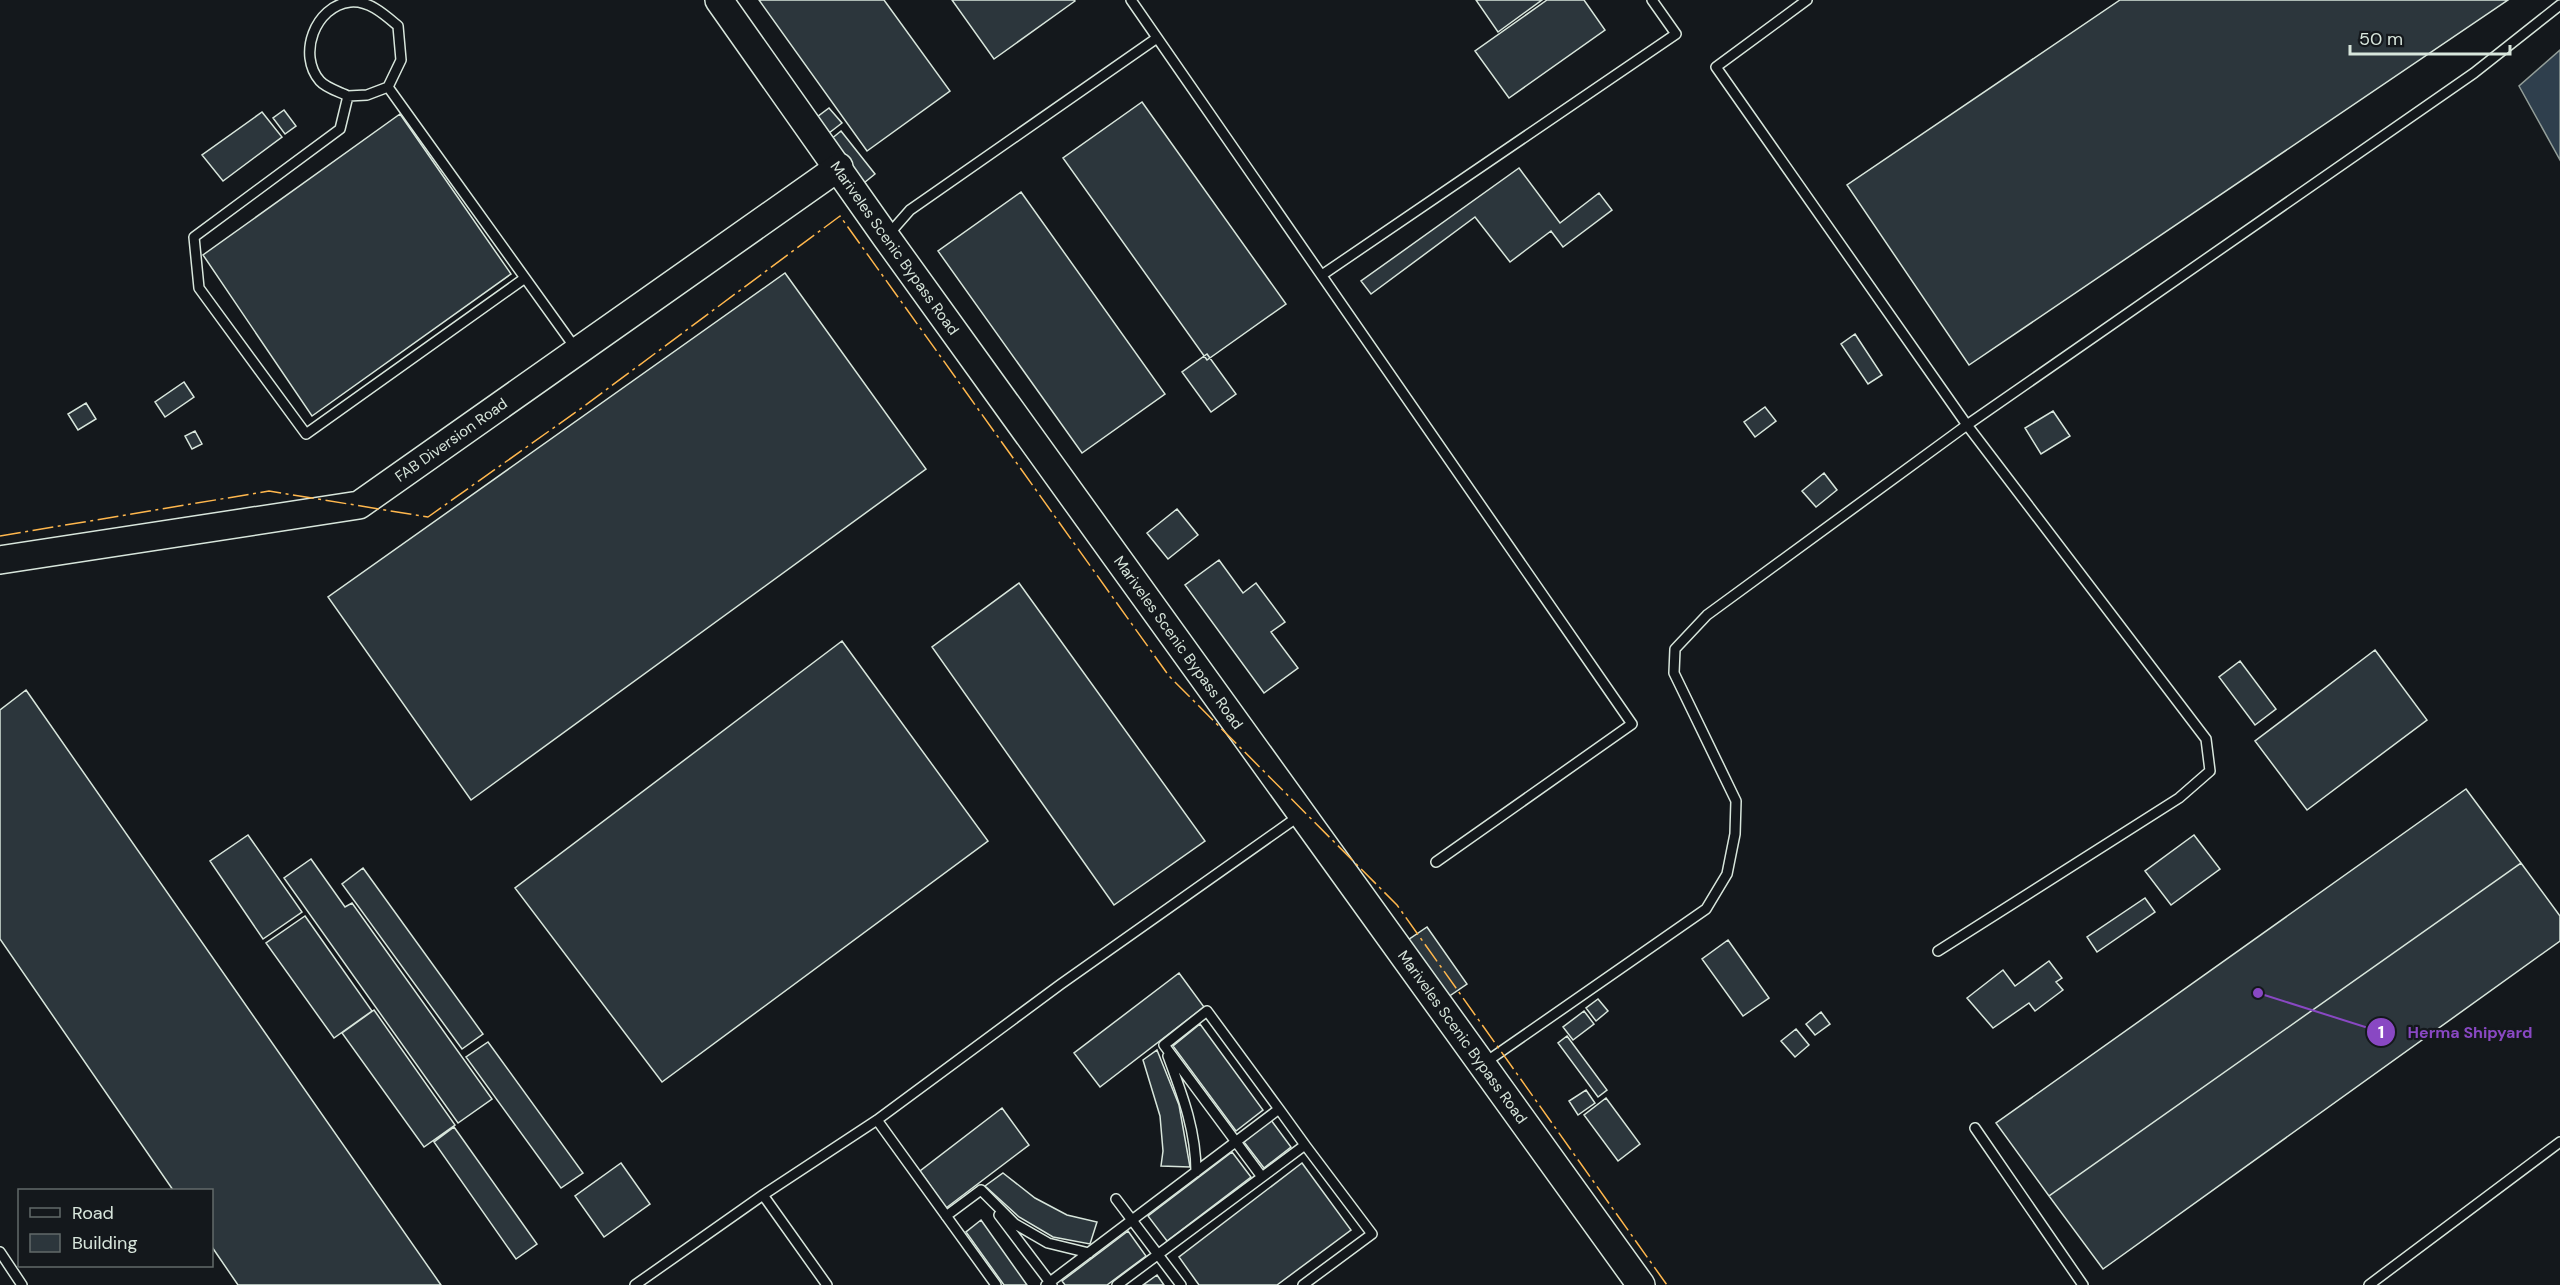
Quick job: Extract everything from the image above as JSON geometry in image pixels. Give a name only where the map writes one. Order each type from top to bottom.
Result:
[{"type":"main road","name":"Mariveles Scenic Bypass Road","points":[[719,0],[839,167],[886,237],[1641,1285]]},
{"type":"main road","name":"FAB Diversion Road","points":[[0,560],[359,505],[839,167]]},
{"type":"lane","points":[[1131,0],[1632,724],[1436,862]]},
{"type":"lane","points":[[1322,275],[1676,34],[1652,0]]},
{"type":"lane","points":[[1807,0],[1716,67],[1967,425],[2206,738],[2210,771],[2179,798],[1938,951]]},
{"type":"lane","points":[[351,2],[376,7],[398,26],[401,60],[388,87],[367,95],[348,96],[321,82],[309,63],[312,32],[331,10],[351,2]]},
{"type":"lane","points":[[1483,1064],[1706,909],[1726,874],[1735,834],[1736,801],[1674,673],[1676,649],[1707,615],[1967,425],[2474,73],[2560,5]]},
{"type":"lane","points":[[886,237],[910,210],[1156,38]]},
{"type":"lane","points":[[388,87],[577,351]]},
{"type":"lane","points":[[348,96],[340,129],[195,237],[199,288],[306,434],[525,278]]},
{"type":"lane","points":[[635,1285],[763,1195],[877,1120],[1061,984],[1302,814]]},
{"type":"lane","points":[[1164,1045],[1207,1011],[1372,1234],[1304,1285]]},
{"type":"lane","points":[[1164,1045],[1262,1177]]},
{"type":"lane","points":[[1164,1045],[1185,1102],[1196,1147],[1196,1172]]},
{"type":"lane","points":[[981,1190],[1049,1284],[1279,1109]]},
{"type":"lane","points":[[877,1120],[996,1285]]},
{"type":"lane","points":[[1975,1128],[2083,1285]]},
{"type":"lane","points":[[2369,1285],[2560,1142]]},
{"type":"lane","points":[[1117,1285],[1305,1145]]},
{"type":"lane","points":[[946,1216],[981,1190]]},
{"type":"lane","points":[[981,1190],[1015,1224],[1048,1242],[1089,1252]]},
{"type":"lane","points":[[763,1195],[827,1285]]},
{"type":"lane","points":[[1116,1199],[1181,1285]]},
{"type":"lane","points":[[0,1252],[22,1285]]},
{"type":"water","points":[[2560,50],[2560,160],[2519,86]]},
{"type":"building","points":[[759,0],[884,0],[950,91],[867,151]]},
{"type":"building","points":[[952,0],[1074,0],[1075,1],[994,59]]},
{"type":"building","points":[[1476,0],[1542,0],[1498,32]]},
{"type":"building","points":[[1547,0],[1584,0],[1605,30],[1509,98],[1475,51]]},
{"type":"building","points":[[2120,0],[2508,0],[1969,365],[1847,185]]},
{"type":"building","points":[[1142,102],[1286,304],[1207,360],[1063,158]]},
{"type":"building","points":[[829,108],[842,123],[829,133],[817,117]]},
{"type":"building","points":[[284,110],[296,126],[285,134],[273,118]]},
{"type":"building","points":[[262,112],[282,137],[223,181],[202,155]]},
{"type":"building","points":[[400,114],[511,274],[312,416],[203,255]]},
{"type":"building","points":[[841,131],[875,174],[859,187],[825,144]]},
{"type":"building","points":[[1519,168],[1560,223],[1599,193],[1612,210],[1563,247],[1551,231],[1510,262],[1475,217],[1371,294],[1361,281]]},
{"type":"building","points":[[1021,192],[1165,394],[1082,453],[938,251]]},
{"type":"building","points":[[785,273],[926,469],[471,800],[328,597]]},
{"type":"building","points":[[1855,334],[1882,375],[1868,384],[1841,344]]},
{"type":"building","points":[[1207,354],[1236,394],[1211,412],[1182,372]]},
{"type":"building","points":[[184,382],[194,397],[165,417],[155,402]]},
{"type":"building","points":[[86,403],[96,419],[78,430],[68,414]]},
{"type":"building","points":[[1765,407],[1776,421],[1755,437],[1744,422]]},
{"type":"building","points":[[2053,411],[2070,436],[2041,454],[2025,428]]},
{"type":"building","points":[[195,431],[202,444],[192,449],[185,436]]},
{"type":"building","points":[[1824,473],[1837,490],[1816,507],[1802,491]]},
{"type":"building","points":[[1177,509],[1198,535],[1168,559],[1147,533]]},
{"type":"building","points":[[1219,560],[1243,593],[1256,583],[1285,622],[1271,632],[1298,668],[1264,693],[1185,585]]},
{"type":"building","points":[[1019,583],[1205,841],[1114,905],[932,647]]},
{"type":"building","points":[[842,641],[988,841],[662,1082],[515,888]]},
{"type":"building","points":[[2375,650],[2427,720],[2307,810],[2255,741]]},
{"type":"building","points":[[2240,661],[2276,709],[2255,725],[2219,677]]},
{"type":"building","points":[[26,690],[441,1285],[238,1285],[213,1248],[213,1189],[172,1189],[0,939],[0,710]]},
{"type":"building","points":[[2466,789],[2521,863],[2049,1196],[1996,1123]]},
{"type":"building","points":[[248,835],[302,912],[263,939],[210,861]]},
{"type":"building","points":[[2194,835],[2220,869],[2171,905],[2145,871]]},
{"type":"building","points":[[311,859],[345,907],[352,903],[492,1099],[458,1123],[284,878]]},
{"type":"building","points":[[2521,863],[2560,916],[2560,941],[2103,1269],[2049,1196]]},
{"type":"building","points":[[363,868],[483,1034],[462,1049],[342,884]]},
{"type":"building","points":[[2145,898],[2155,912],[2097,952],[2087,937]]},
{"type":"building","points":[[305,916],[372,1011],[334,1038],[266,943]]},
{"type":"building","points":[[1427,927],[1467,984],[1448,997],[1408,940]]},
{"type":"building","points":[[1728,940],[1769,998],[1743,1016],[1702,959]]},
{"type":"building","points":[[2049,961],[2062,978],[2056,982],[2063,990],[2035,1011],[2029,1003],[1993,1028],[1967,998],[2003,970],[2015,986]]},
{"type":"building","points":[[1179,973],[1204,1007],[1100,1087],[1074,1053]]},
{"type":"building","points":[[1598,999],[1608,1011],[1596,1021],[1586,1008]]},
{"type":"building","points":[[374,1010],[455,1125],[424,1147],[342,1033]]},
{"type":"building","points":[[1584,1011],[1594,1024],[1573,1040],[1563,1027]]},
{"type":"building","points":[[1821,1012],[1830,1024],[1815,1035],[1806,1024]]},
{"type":"building","points":[[1200,1024],[1263,1110],[1236,1131],[1173,1046]]},
{"type":"building","points":[[1796,1029],[1809,1045],[1795,1057],[1781,1041]]},
{"type":"building","points":[[1567,1036],[1607,1090],[1598,1097],[1558,1043]]},
{"type":"building","points":[[488,1042],[583,1173],[561,1188],[466,1057]]},
{"type":"building","points":[[1157,1050],[1179,1105],[1190,1167],[1161,1166],[1163,1151],[1160,1116],[1143,1060]]},
{"type":"building","points":[[1586,1090],[1595,1103],[1578,1115],[1569,1101]]},
{"type":"building","points":[[1606,1098],[1640,1144],[1618,1161],[1584,1115]]},
{"type":"building","points":[[1002,1108],[1029,1145],[946,1208],[920,1171]]},
{"type":"building","points":[[1271,1120],[1291,1147],[1264,1168],[1244,1142]]},
{"type":"building","points":[[454,1127],[537,1244],[516,1259],[434,1142]]},
{"type":"building","points":[[1232,1152],[1251,1177],[1167,1241],[1148,1216]]},
{"type":"building","points":[[621,1163],[650,1204],[604,1237],[575,1196]]},
{"type":"building","points":[[1302,1163],[1351,1230],[1277,1285],[1199,1285],[1179,1257]]},
{"type":"building","points":[[1003,1173],[1035,1198],[1067,1215],[1097,1222],[1090,1244],[1053,1237],[1019,1217],[985,1186]]},
{"type":"building","points":[[981,1220],[1027,1285],[1004,1285],[966,1232]]},
{"type":"building","points":[[1128,1231],[1146,1256],[1107,1285],[1065,1285],[1062,1281]]},
{"type":"building","points":[[1157,1275],[1164,1285],[1143,1285]]},
{"type":"power","points":[[0,536],[269,491],[428,517],[583,407],[840,216],[1169,676],[1397,905],[1667,1285]]},
{"type":"place","name":"Herma Shipyard","points":[[2258,993]]}]
